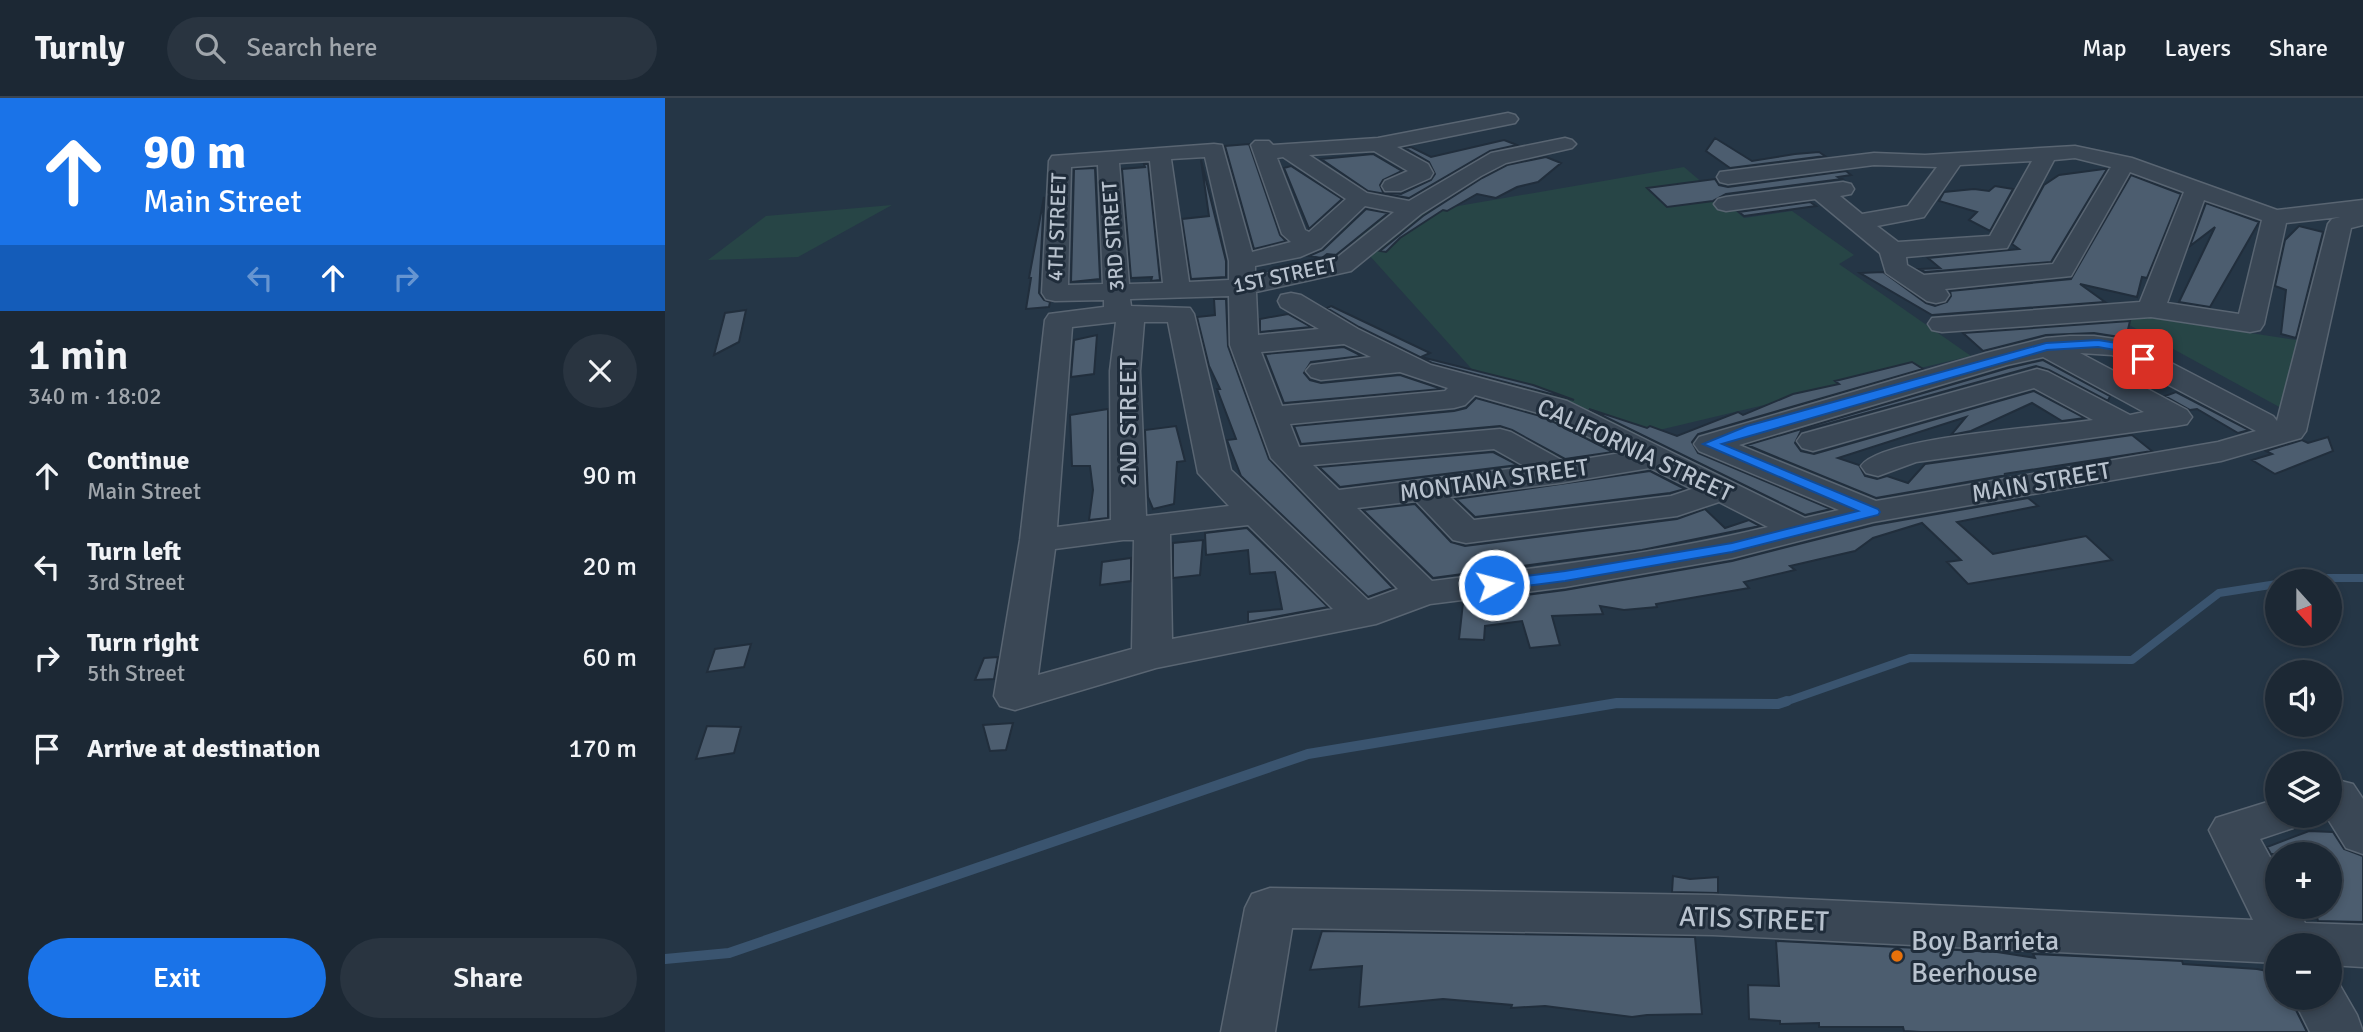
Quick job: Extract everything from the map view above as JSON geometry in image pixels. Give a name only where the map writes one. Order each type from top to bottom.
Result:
[{"type":"street","name":"1ST STREET","points":[[1055,293],[1122,307],[1242,274],[1342,266],[1413,209],[1473,171],[1499,158],[1565,144],[1503,117],[1478,125]]},
{"type":"street","points":[[1272,149],[1378,144],[1478,125],[1532,151]]},
{"type":"street","points":[[1443,132],[1499,158]]},
{"type":"street","points":[[1409,137],[1473,171]]},
{"type":"street","points":[[1378,144],[1420,169],[1422,173],[1393,186]]},
{"type":"street","points":[[1333,148],[1393,186],[1438,194]]},
{"type":"street","points":[[1272,149],[1360,198],[1413,209]]},
{"type":"street","points":[[1272,149],[1294,234],[1312,243]]},
{"type":"street","points":[[1108,158],[1214,150],[1242,274],[1244,345],[1287,458],[1423,593]]},
{"type":"street","points":[[1755,201],[1728,177],[1874,159],[1954,159],[2075,152],[2124,163],[2275,217],[2363,207]]},
{"type":"street","points":[[1832,194],[1856,222],[1892,250],[1998,243],[2047,153]]},
{"type":"street","points":[[1160,154],[1177,291]]},
{"type":"street","name":"4TH STREET","points":[[1055,293],[1060,161],[1108,158]]},
{"type":"street","name":"3RD STREET","points":[[1108,158],[1122,307]]},
{"type":"street","points":[[1726,204],[1832,194],[1874,159]]},
{"type":"street","points":[[1856,222],[1916,212],[1954,159]]},
{"type":"street","points":[[1916,284],[2062,271],[2124,163]]},
{"type":"street","points":[[2151,309],[2197,189]]},
{"type":"street","points":[[1242,274],[1312,243],[1360,198]]},
{"type":"street","points":[[1942,324],[2151,309],[2251,324],[2275,217]]},
{"type":"street","points":[[1873,512],[1710,444],[1774,422],[2046,346],[2098,343],[2119,347],[2272,428],[2290,431],[2340,224],[2363,218]]},
{"type":"street","points":[[1892,250],[1895,268],[1916,284],[1979,321]]},
{"type":"street","name":"CALIFORNIA STREET","points":[[1291,301],[1402,363],[1421,371],[1556,408],[1801,530]]},
{"type":"street","points":[[1257,513],[1038,540],[1059,320],[1122,307],[1180,314],[1215,473],[1257,513],[1362,616]]},
{"type":"street","name":"2ND STREET","points":[[1122,307],[1125,371],[1152,656]]},
{"type":"street","points":[[1244,345],[1348,335]]},
{"type":"street","points":[[1878,466],[1909,453],[2065,435],[2176,417],[2046,346]]},
{"type":"street","points":[[1321,371],[1402,363]]},
{"type":"street","points":[[1813,441],[2037,378],[2126,425]]},
{"type":"street","points":[[1271,416],[1454,399],[1470,383]]},
{"type":"street","points":[[1774,422],[1813,441],[1962,496]]},
{"type":"street","name":"MAIN STREET","points":[[1038,540],[1015,696],[1152,656],[1362,616],[1423,593],[1565,576],[1732,547],[1873,512],[2221,451],[2272,428]]},
{"type":"street","points":[[1287,458],[1500,439],[1560,473]]},
{"type":"street","name":"MONTANA STREET","points":[[1332,501],[1560,473],[1656,457]]},
{"type":"street","points":[[1424,490],[1466,532],[1677,506],[1720,490]]},
{"type":"street","points":[[2343,794],[2363,836]]},
{"type":"street","points":[[2265,820],[2232,830],[2284,933]]},
{"type":"street","name":"ATIS STREET","points":[[1248,1032],[1270,908],[1713,915],[2265,943]]},
{"type":"street","name":"ATIS STREET","points":[[2342,945],[2363,946]]},
{"type":"street","points":[[2325,1010],[2337,1032]]},
{"type":"green space","points":[[1684,167],[1744,218],[1792,211],[1854,255],[1839,264],[1971,356],[1550,456],[1343,226]]},
{"type":"green space","points":[[892,205],[798,257],[708,260],[766,216]]},
{"type":"green space","points":[[2125,314],[2303,341],[2283,409],[2122,321]]},
{"type":"building","points":[[1715,138],[1752,161],[1819,152],[1825,156],[1730,168],[1706,151]]},
{"type":"building","points":[[1504,140],[1517,145],[1490,151],[1409,198],[1368,191],[1321,159],[1373,154],[1402,171],[1383,180],[1380,185],[1383,192],[1401,194],[1431,180],[1435,174],[1429,162],[1405,148],[1411,147],[1431,157]]},
{"type":"building","points":[[1249,144],[1280,235],[1286,241],[1254,249],[1225,146]]},
{"type":"building","points":[[1546,157],[1561,163],[1538,182],[1517,187],[1496,198],[1477,194],[1447,211],[1443,210],[1400,238],[1386,252],[1380,251],[1423,216],[1482,178],[1507,165]]},
{"type":"building","points":[[1201,160],[1226,261],[1226,277],[1191,279],[1182,219],[1209,216]]},
{"type":"building","points":[[1144,164],[1148,164],[1160,280],[1151,281],[1152,277],[1131,278],[1122,169],[1145,167]]},
{"type":"building","points":[[1291,166],[1342,199],[1309,229],[1284,168]]},
{"type":"building","points":[[1095,168],[1100,279],[1071,282],[1074,169]]},
{"type":"building","points":[[2107,169],[2051,262],[1925,272],[1919,269],[1940,268],[1928,258],[2019,249],[2012,244],[2044,185],[2059,175]]},
{"type":"building","points":[[1846,171],[1851,175],[1838,177],[1842,179],[1726,194],[1713,201],[1667,207],[1647,188],[1715,179],[1719,185],[1728,187]]},
{"type":"building","points":[[2131,175],[2181,194],[2147,278],[2142,277],[2137,297],[2080,284],[2105,302],[1932,315],[1860,273],[1883,272],[1926,303],[1935,306],[1947,302],[1951,296],[1950,291],[2071,279]]},
{"type":"building","points":[[1995,186],[2013,189],[1990,231],[1969,220],[1977,212],[1939,201],[1944,192],[1974,189],[1989,191]]},
{"type":"building","points":[[1044,197],[1039,293],[1044,300],[1050,302],[1049,307],[1026,309],[1029,278]]},
{"type":"building","points":[[1810,202],[1816,206],[1744,216],[1739,212]]},
{"type":"building","points":[[2206,203],[2259,222],[2210,307],[2179,302],[2215,227],[2190,246]]},
{"type":"building","points":[[1366,209],[1388,213],[1336,255],[1327,254],[1322,258],[1309,256],[1323,250]]},
{"type":"building","points":[[2299,226],[2323,232],[2296,338],[2281,334],[2286,290],[2275,286],[2285,240]]},
{"type":"building","points":[[1214,299],[1226,299],[1228,346],[1269,459],[1393,588],[1368,597],[1241,476],[1227,440],[1236,439],[1217,389],[1220,389],[1209,366],[1197,317],[1215,315]]},
{"type":"building","points":[[1331,306],[1430,353],[1421,357],[1533,385],[1574,400],[1432,363],[1359,327],[1327,308]]},
{"type":"building","points":[[746,310],[739,342],[714,355],[725,313]]},
{"type":"building","points":[[1288,314],[1311,327],[1260,332],[1260,319]]},
{"type":"building","points":[[2130,321],[2126,338],[2094,333],[2046,335],[1983,351],[1963,333]]},
{"type":"building","points":[[1097,335],[1094,374],[1071,377],[1074,340]]},
{"type":"building","points":[[1344,347],[1362,356],[1311,362],[1304,373],[1310,380],[1321,383],[1400,375],[1442,389],[1284,403],[1265,354]]},
{"type":"building","points":[[2043,360],[2110,396],[2108,401],[2036,366],[1801,431],[1795,443],[1801,451],[1814,454],[2034,391],[2085,418],[2062,421],[2032,403],[1971,431],[1951,435],[1966,417],[1838,458],[1859,465],[1865,476],[1877,479],[1887,476],[1908,483],[1925,464],[2132,435],[2152,451],[2004,474],[2007,475],[1876,498],[1747,445],[2008,368]]},
{"type":"building","points":[[1912,362],[1923,369],[1698,434],[1692,442],[1698,453],[1831,509],[1805,515],[1589,409],[1677,436],[1738,412],[1743,415],[1793,394],[1839,384],[1835,381]]},
{"type":"building","points":[[2176,392],[2249,430],[2238,433],[2197,409],[2190,410],[2165,396]]},
{"type":"building","points":[[1476,398],[1544,417],[1613,452],[1565,459],[1500,426],[1301,444],[1294,426],[1454,411],[1466,408]]},
{"type":"building","points":[[1108,409],[1108,518],[1089,520],[1093,490],[1090,466],[1072,466],[1070,415]]},
{"type":"building","points":[[1176,426],[1185,461],[1177,462],[1174,504],[1153,509],[1148,497],[1145,430]]},
{"type":"building","points":[[2328,437],[2333,451],[2275,474],[2252,460],[2272,454],[2266,451],[2302,440],[2308,443]]},
{"type":"building","points":[[1493,452],[1518,465],[1340,487],[1319,467]]},
{"type":"building","points":[[1650,471],[1685,489],[1475,517],[1456,499]]},
{"type":"building","points":[[2028,498],[2038,506],[1957,522],[1993,554],[2086,536],[2112,560],[1968,584],[1947,562],[1961,560],[1922,523],[1873,538],[1855,551],[1790,566],[1795,570],[1744,582],[1749,588],[1656,604],[1657,607],[1624,610],[1600,606],[1603,614],[1552,616],[1560,645],[1530,648],[1522,621],[1485,626],[1484,640],[1459,639],[1463,603],[1565,590],[1732,561],[1874,525]]},
{"type":"building","points":[[1415,504],[1451,542],[1465,546],[1677,519],[1705,509],[1725,528],[1749,520],[1760,526],[1642,550],[1433,578],[1363,510]]},
{"type":"building","points":[[1247,528],[1328,607],[1248,622],[1248,612],[1282,609],[1275,572],[1250,574],[1248,550],[1206,555],[1205,533]]},
{"type":"building","points":[[1203,540],[1200,575],[1173,578],[1173,543]]},
{"type":"building","points":[[1131,558],[1131,581],[1100,585],[1102,562]]},
{"type":"building","points":[[751,644],[744,667],[707,672],[715,649]]},
{"type":"building","points":[[998,657],[994,679],[975,680],[984,658]]},
{"type":"building","points":[[1013,723],[1006,750],[990,751],[983,725]]},
{"type":"building","points":[[707,726],[741,727],[734,753],[696,759]]},
{"type":"building","points":[[2309,831],[2333,832],[2339,842],[2280,842]]},
{"type":"building","points":[[2342,846],[2363,856],[2363,922],[2318,921],[2342,919]]},
{"type":"building","points":[[1673,876],[1690,879],[1718,877],[1718,893],[1672,892]]},
{"type":"building","points":[[1322,931],[1695,937],[1702,1014],[1632,1017],[1545,1006],[1511,1008],[1512,1005],[1443,999],[1359,1007],[1362,966],[1310,970]]},
{"type":"building","points":[[1776,941],[1997,952],[2035,958],[2033,954],[2182,961],[2183,964],[2265,971],[2265,1010],[2296,1010],[2307,1032],[1921,1032],[1904,1031],[1903,1027],[1819,1027],[1819,1023],[1780,1024],[1780,1021],[1749,1019],[1748,985],[1779,986]]},
{"type":"waterway","points":[[2342,578],[2363,578]]},
{"type":"waterway","points":[[1782,703],[1910,658],[2132,660],[2219,593],[2265,586]]},
{"type":"waterway","points":[[665,959],[729,953],[1308,754],[1617,703],[1778,704],[1787,701]]},
{"type":"place","name":"Boy Barrieta Beerhouse","points":[[1897,956]]},
{"type":"route","points":[[1494,585],[1565,576],[1732,547],[1873,512],[1710,444],[1752,429],[2046,346],[2098,343],[2119,347],[2143,359]]}]
